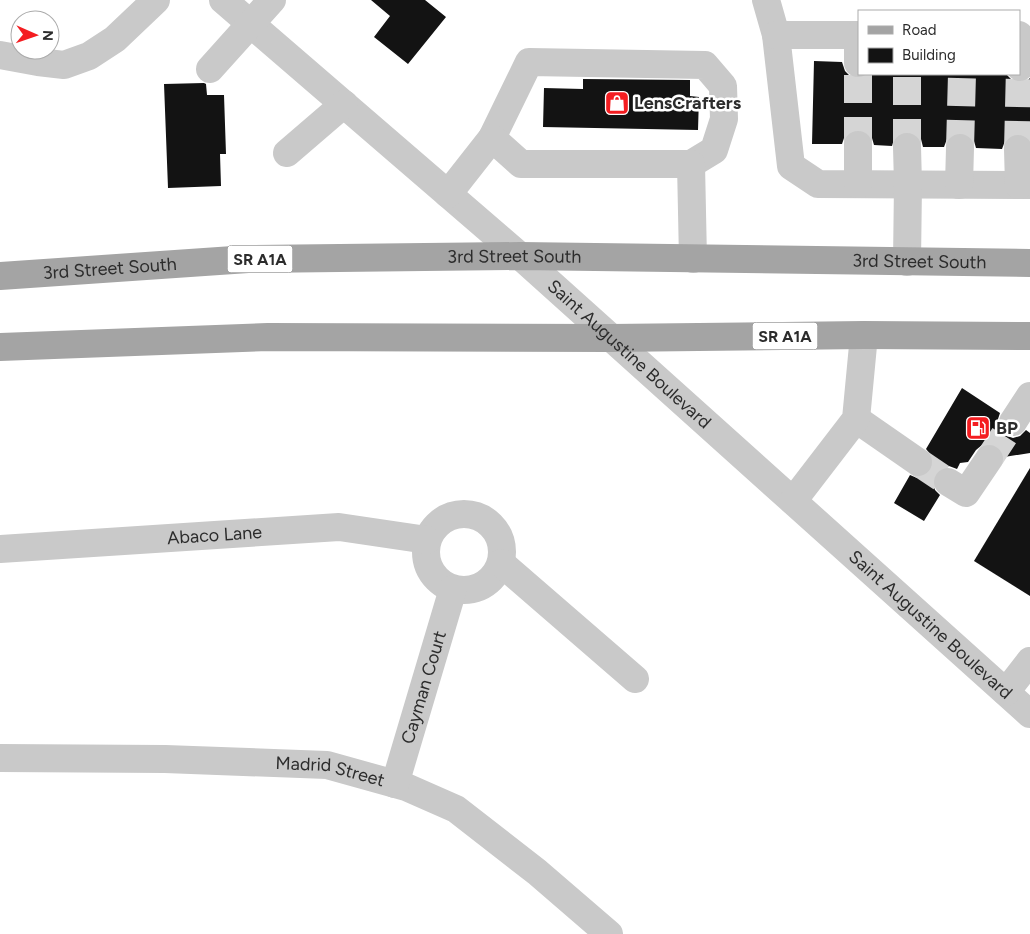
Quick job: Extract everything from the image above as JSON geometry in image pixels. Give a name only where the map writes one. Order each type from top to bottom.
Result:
[{"type":"main road","name":"3rd Street South","points":[[0,276],[248,259],[520,256],[1030,263]]},
{"type":"main road","name":"SR A1A","points":[[0,347],[268,337],[1030,336]]},
{"type":"street","points":[[0,55],[64,65],[89,56],[115,39],[156,0]]},
{"type":"street","name":"Saint Augustine Boulevard","points":[[223,0],[520,256],[1030,714]]},
{"type":"street","points":[[210,69],[272,0]]},
{"type":"street","points":[[766,0],[776,35],[791,166],[818,184],[1024,185],[1018,150]]},
{"type":"street","points":[[776,35],[858,35],[858,63]]},
{"type":"street","points":[[448,194],[492,138],[529,62],[705,66],[723,86],[724,119],[714,150],[691,164],[521,164],[492,138]]},
{"type":"street","points":[[287,153],[344,104]]},
{"type":"street","points":[[858,145],[858,184]]},
{"type":"street","points":[[907,146],[907,262]]},
{"type":"street","points":[[959,185],[960,148]]},
{"type":"street","points":[[691,164],[693,258]]},
{"type":"street","points":[[793,502],[856,420],[864,335]]},
{"type":"street","points":[[1013,422],[1030,396]]},
{"type":"street","points":[[856,420],[918,462]]},
{"type":"street","points":[[948,482],[966,493],[989,459]]},
{"type":"street","points":[[460,513],[476,515],[489,522],[498,534],[503,548],[501,563],[494,577],[482,586],[467,590],[453,589],[439,582],[430,570],[426,555],[427,540],[434,527],[446,517],[460,513]]},
{"type":"street","name":"Abaco Lane","points":[[0,549],[339,527],[427,540]]},
{"type":"street","points":[[501,563],[635,679]]},
{"type":"street","name":"Cayman Court","points":[[395,784],[453,589]]},
{"type":"street","points":[[1006,692],[1030,661]]},
{"type":"street","name":"Madrid Street","points":[[0,758],[166,759],[327,765],[406,787],[456,808],[537,872],[609,934]]},
{"type":"building","points":[[371,0],[425,0],[446,17],[408,64],[374,37],[390,16]]},
{"type":"building","points":[[814,61],[842,62],[845,71],[851,77],[858,79],[868,75],[1007,75],[1012,80],[1020,83],[1030,78],[1030,139],[1025,135],[1017,133],[1010,135],[1002,149],[976,148],[974,141],[969,135],[960,132],[953,134],[947,139],[944,147],[923,147],[921,139],[915,134],[906,131],[898,134],[892,146],[874,145],[872,138],[866,132],[858,129],[850,132],[844,138],[842,144],[812,144]]},
{"type":"building","points":[[583,79],[690,80],[690,96],[699,97],[698,130],[543,127],[544,88],[583,89]]},
{"type":"building","points":[[164,84],[206,84],[207,95],[224,95],[226,154],[220,154],[221,186],[168,188]]},
{"type":"building","points":[[962,388],[1000,413],[997,422],[999,429],[1004,435],[1013,438],[1020,436],[1026,430],[1030,433],[1030,453],[1004,457],[1003,452],[998,446],[990,443],[982,445],[968,462],[960,463],[957,469],[949,466],[940,469],[934,474],[932,482],[935,490],[940,495],[924,521],[894,503],[910,475],[917,478],[924,476],[931,470],[934,463],[932,456],[926,449]]},
{"type":"building","points":[[1030,468],[1030,596],[974,561]]},
{"type":"tunnel","points":[[858,63],[858,145]]},
{"type":"tunnel","points":[[907,75],[907,147]]},
{"type":"tunnel","points":[[960,148],[962,75]]},
{"type":"tunnel","points":[[1018,149],[1020,75]]},
{"type":"tunnel","points":[[989,459],[1013,422]]},
{"type":"tunnel","points":[[918,462],[948,482]]},
{"type":"place","name":"LensCrafters","points":[[617,103]]},
{"type":"place","name":"BP","points":[[978,428]]}]
